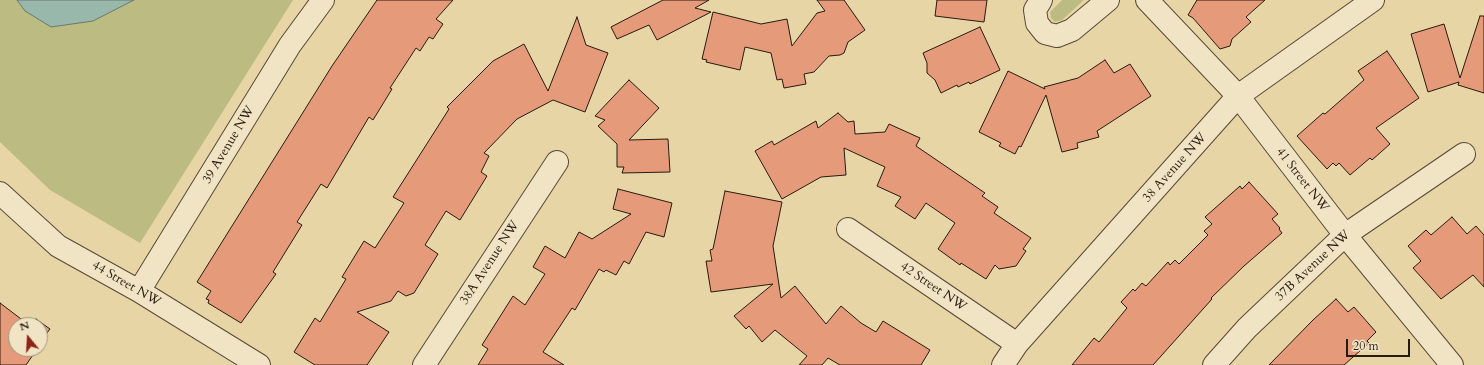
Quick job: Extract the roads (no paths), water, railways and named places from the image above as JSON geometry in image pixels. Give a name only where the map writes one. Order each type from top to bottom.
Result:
[{"type":"street","name":"39 Avenue NW","points":[[139,291],[290,45],[322,0]]},
{"type":"street","points":[[1041,0],[1035,10],[1037,23],[1045,33],[1058,36],[1072,30],[1108,0]]},
{"type":"street","name":"41 Street NW","points":[[1146,0],[1238,96],[1345,235],[1452,365]]},
{"type":"street","name":"38 Avenue NW","points":[[1003,365],[1017,344],[1238,96],[1373,0]]},
{"type":"street","name":"37B Avenue NW","points":[[1214,365],[1247,328],[1345,235],[1464,154]]},
{"type":"street","name":"38A Avenue NW","points":[[424,365],[557,162]]},
{"type":"street","name":"44 Street NW","points":[[0,193],[58,246],[139,291],[259,365]]},
{"type":"street","name":"42 Street NW","points":[[848,230],[1017,344]]}]
